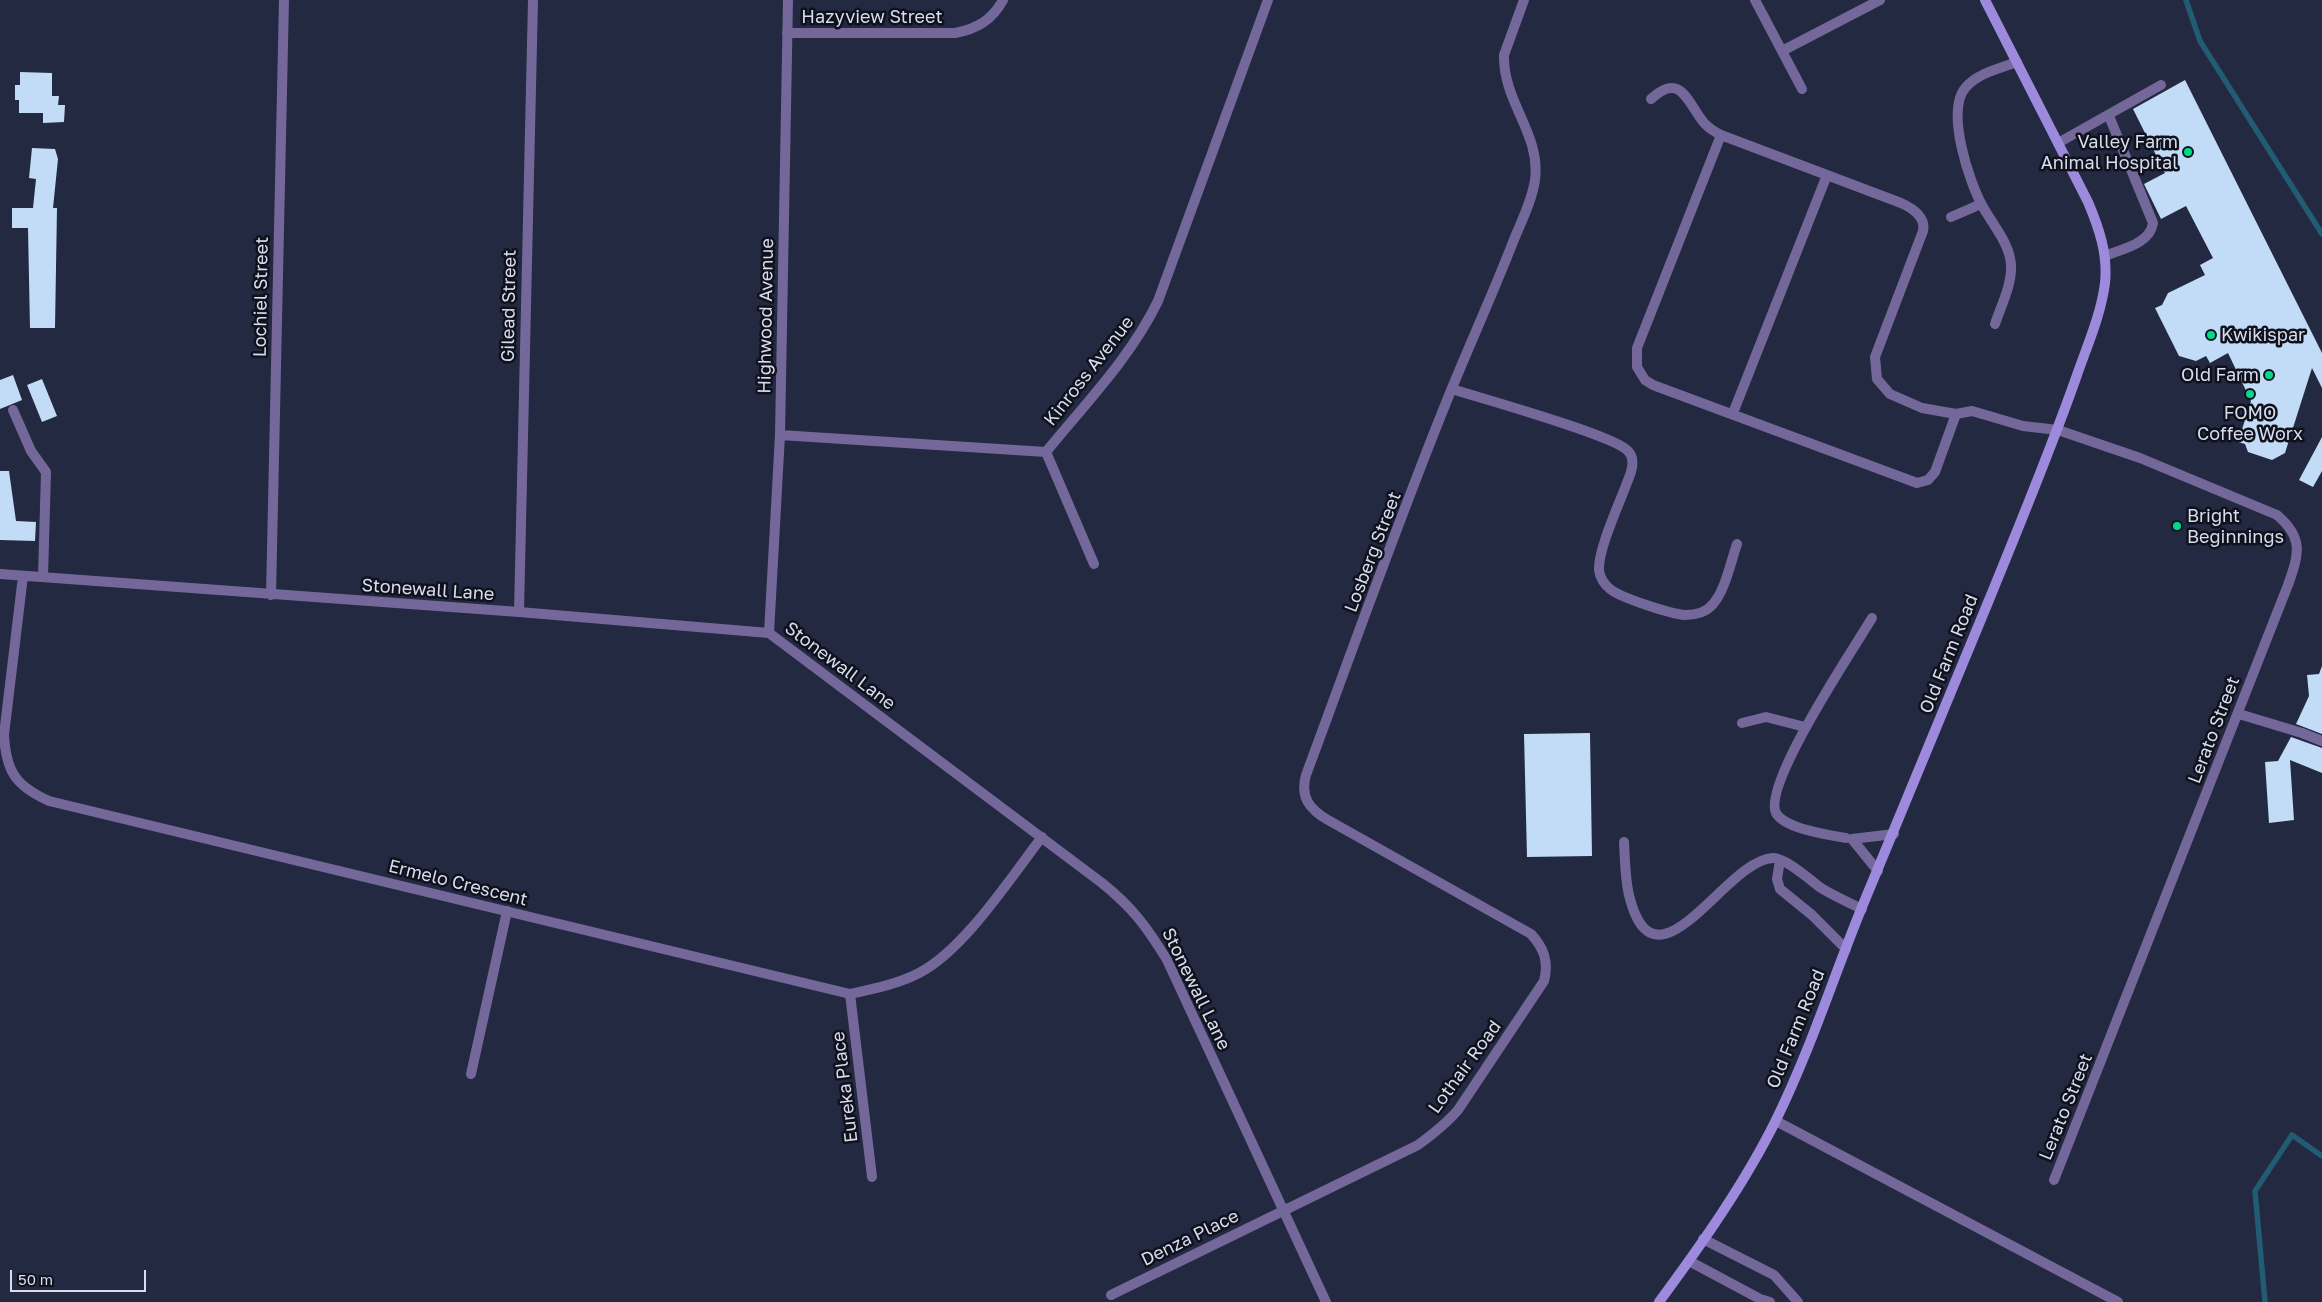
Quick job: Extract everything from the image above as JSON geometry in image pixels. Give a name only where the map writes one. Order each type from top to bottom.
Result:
[{"type":"street","name":"Lochiel Street","points":[[271,595],[284,0]]},
{"type":"street","name":"Gilead Street","points":[[519,612],[533,0]]},
{"type":"street","name":"Highwood Avenue","points":[[769,633],[780,435],[788,0]]},
{"type":"street","name":"Hazyview Street","points":[[787,33],[955,33],[980,25],[994,14],[1003,0]]},
{"type":"street","name":"Kinross Avenue","points":[[780,435],[1046,452],[1133,345],[1155,309],[1268,0]]},
{"type":"street","name":"Losberg Street","points":[[1524,0],[1504,55],[1507,85],[1527,130],[1535,156],[1535,182],[1504,266],[1452,389],[1306,775],[1304,791],[1306,800],[1316,813],[1519,926],[1531,934],[1541,946]]},
{"type":"street","points":[[1755,0],[1802,89]]},
{"type":"street","points":[[1782,51],[1880,0]]},
{"type":"street","name":"Old Farm Road","points":[[1659,1302],[1704,1239],[1776,1122],[1802,1064],[1862,909],[2058,430],[2098,313],[2104,286],[2105,256],[2098,227],[2058,143],[1985,0]]},
{"type":"street","points":[[1995,324],[2008,286],[2011,266],[2006,245],[1981,204],[1968,173],[1960,140],[1960,100],[1964,88],[1974,80],[2017,62]]},
{"type":"street","points":[[2058,143],[2161,85]]},
{"type":"street","name":"Lerato Street","points":[[1650,98],[1661,91],[1673,88],[1681,90],[1689,98],[1705,124],[1721,135],[1908,206],[1921,219],[1924,227],[1881,338],[1874,363],[1882,387],[1901,400],[1922,408],[1956,414],[1972,411],[2023,426],[2058,430],[2140,458],[2277,514],[2289,525],[2296,537],[2295,564],[2239,714],[2054,1180]]},
{"type":"street","points":[[2105,256],[2143,240],[2151,232],[2153,223],[2109,116]]},
{"type":"street","points":[[1721,135],[1637,348],[1636,356],[1640,372],[1645,380],[1917,483],[1928,480],[1935,472],[1956,414]]},
{"type":"street","points":[[1733,413],[1828,175]]},
{"type":"street","points":[[1951,217],[1981,204]]},
{"type":"street","points":[[1452,389],[1603,437],[1628,450],[1633,463],[1631,472],[1605,542],[1600,562],[1603,581],[1614,592],[1676,613],[1687,615],[1703,611],[1713,604],[1717,597],[1726,577],[1736,544]]},
{"type":"street","points":[[13,410],[31,451],[46,472],[43,577]]},
{"type":"street","points":[[1046,452],[1094,564]]},
{"type":"street","name":"Stonewall Lane","points":[[0,574],[519,612],[769,633],[1042,837],[1124,901],[1148,928],[1167,960],[1326,1302]]},
{"type":"street","name":"Ermelo Crescent","points":[[23,576],[4,735],[5,752],[10,769],[20,785],[49,800],[850,994],[893,983],[919,973],[952,949],[1042,837]]},
{"type":"street","points":[[1872,618],[1805,727],[1777,790],[1774,804],[1775,811],[1788,823],[1819,833],[1849,839],[1894,834]]},
{"type":"street","points":[[2239,714],[2322,741]]},
{"type":"street","points":[[1742,723],[1766,717],[1805,727]]},
{"type":"street","points":[[1849,839],[1878,870]]},
{"type":"street","points":[[1624,842],[1629,894],[1636,915],[1646,929],[1655,935],[1669,934],[1681,928],[1744,871],[1771,858],[1780,860],[1822,888],[1862,909]]},
{"type":"street","points":[[1780,860],[1777,879],[1780,889],[1812,915],[1846,949]]},
{"type":"street","points":[[471,1074],[507,911]]},
{"type":"street","name":"Lothair Road","points":[[1283,1210],[1418,1144],[1446,1124],[1458,1110],[1544,981],[1546,965],[1541,946]]},
{"type":"street","name":"Eureka Place","points":[[850,994],[872,1177]]},
{"type":"street","points":[[1776,1122],[2118,1302]]},
{"type":"street","name":"Denza Place","points":[[1111,1295],[1283,1210]]},
{"type":"street","points":[[1704,1239],[1774,1275],[1798,1302]]},
{"type":"street","points":[[1689,1261],[1760,1299],[1770,1302]]},
{"type":"building","points":[[20,72],[52,73],[52,96],[59,96],[58,105],[65,105],[64,122],[43,123],[43,113],[19,113],[19,100],[15,100],[15,85],[20,85]]},
{"type":"building","points":[[2185,80],[2322,353],[2322,388],[2312,368],[2285,453],[2272,460],[2248,452],[2245,444],[2238,442],[2251,401],[2228,353],[2210,363],[2206,356],[2196,361],[2179,356],[2155,308],[2162,305],[2168,293],[2205,275],[2200,265],[2213,258],[2186,206],[2161,219],[2144,184],[2165,173],[2133,109]]},
{"type":"building","points":[[32,148],[55,149],[58,159],[53,208],[57,208],[55,328],[30,328],[28,228],[12,228],[12,208],[33,208],[36,179],[29,178]]},
{"type":"building","points":[[13,375],[22,400],[0,409],[0,380]]},
{"type":"building","points":[[42,379],[57,416],[42,422],[27,385]]},
{"type":"building","points":[[2322,437],[2322,471],[2313,487],[2299,480]]},
{"type":"building","points":[[0,471],[9,471],[16,521],[36,522],[35,541],[0,540]]},
{"type":"building","points":[[2322,666],[2322,734],[2296,724],[2309,696],[2307,675],[2319,674]]},
{"type":"building","points":[[1590,733],[1592,856],[1527,857],[1524,734]]},
{"type":"building","points":[[2291,737],[2322,748],[2322,773],[2290,760],[2294,820],[2269,823],[2265,762],[2278,761]]},
{"type":"waterway","points":[[2186,0],[2200,41],[2322,234]]},
{"type":"waterway","points":[[2265,1302],[2255,1191],[2292,1135],[2322,1156]]},
{"type":"place","name":"Valley Farm Animal Hospital","points":[[2188,152]]},
{"type":"place","name":"Kwikispar","points":[[2211,335]]},
{"type":"place","name":"Old Farm","points":[[2269,375]]},
{"type":"place","name":"FOMO Coffee Worx","points":[[2250,394]]},
{"type":"place","name":"Bright Beginnings","points":[[2177,526]]}]
